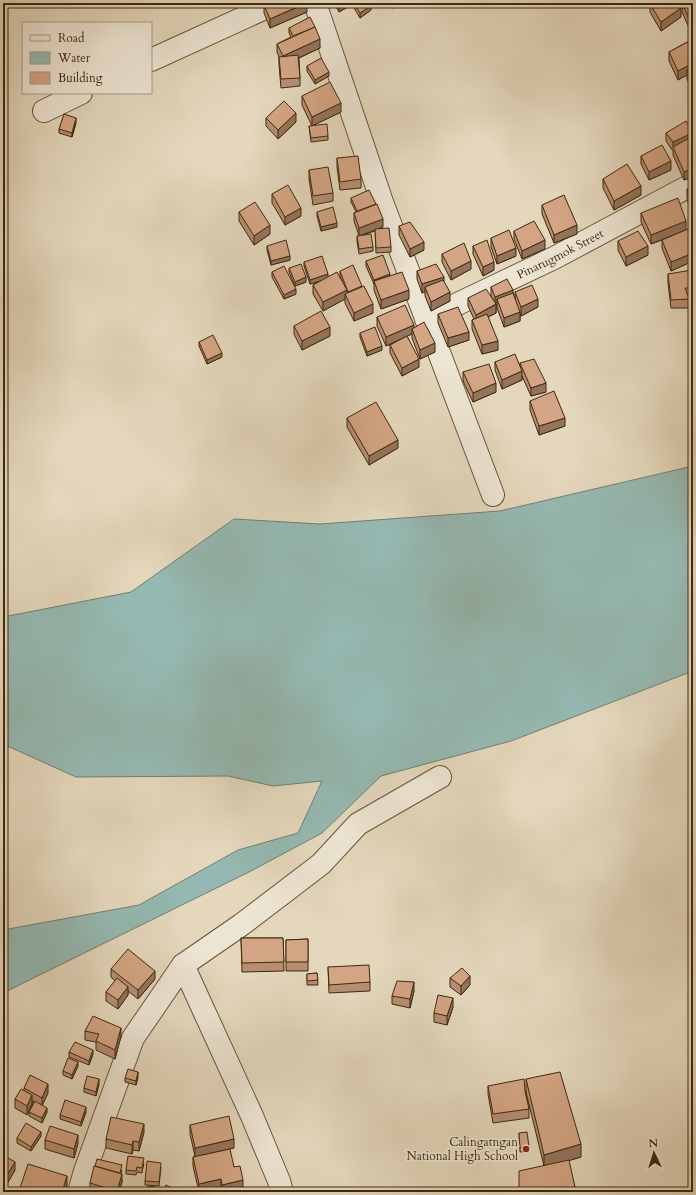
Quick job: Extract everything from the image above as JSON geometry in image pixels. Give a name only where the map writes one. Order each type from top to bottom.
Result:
[{"type":"street","points":[[152,60],[276,3]]},
{"type":"street","points":[[315,3],[382,202],[493,495]]},
{"type":"street","points":[[44,111],[79,94]]},
{"type":"street","name":"Pinarugmok Street","points":[[426,319],[554,258],[693,184]]},
{"type":"street","points":[[79,1192],[85,1171],[133,1038],[183,965],[242,925],[321,864],[358,824],[440,777]]},
{"type":"street","points":[[183,965],[252,1116],[279,1181],[282,1192]]},
{"type":"water","points":[[693,466],[693,671],[511,741],[381,776],[322,833],[251,871],[3,993],[3,930],[139,905],[238,850],[298,833],[322,781],[273,786],[228,776],[76,777],[3,744],[3,617],[131,592],[234,519],[320,524],[500,511]]},
{"type":"building","points":[[267,3],[306,3],[270,19],[264,5]]},
{"type":"building","points":[[337,3],[347,3],[339,7]]},
{"type":"building","points":[[354,3],[370,3],[371,6],[360,13]]},
{"type":"building","points":[[678,3],[681,8],[661,22],[650,4]]},
{"type":"building","points":[[682,3],[693,3],[693,20],[690,21]]},
{"type":"building","points":[[310,17],[315,27],[293,36],[289,28]]},
{"type":"building","points":[[315,27],[320,39],[283,56],[277,44]]},
{"type":"building","points":[[693,39],[693,63],[678,71],[669,52]]},
{"type":"building","points":[[298,55],[300,78],[281,79],[279,57]]},
{"type":"building","points":[[321,58],[329,72],[315,80],[307,66]]},
{"type":"building","points":[[693,67],[693,84],[687,70]]},
{"type":"building","points":[[330,82],[341,103],[312,117],[302,96]]},
{"type":"building","points":[[284,101],[296,113],[278,130],[266,118]]},
{"type":"building","points":[[64,114],[76,118],[72,133],[59,129]]},
{"type":"building","points":[[686,121],[692,133],[673,142],[666,133]]},
{"type":"building","points":[[327,124],[328,136],[311,138],[309,126]]},
{"type":"building","points":[[693,136],[693,168],[684,172],[673,147]]},
{"type":"building","points":[[662,145],[671,161],[649,172],[641,156]]},
{"type":"building","points":[[358,156],[361,179],[340,182],[337,158]]},
{"type":"building","points":[[627,164],[641,186],[614,201],[603,179]]},
{"type":"building","points":[[328,167],[333,193],[313,196],[309,170]]},
{"type":"building","points":[[288,185],[301,208],[285,217],[272,194]]},
{"type":"building","points":[[693,186],[693,214],[687,189]]},
{"type":"building","points":[[369,190],[376,204],[357,211],[351,198]]},
{"type":"building","points":[[564,195],[577,225],[554,235],[542,205]]},
{"type":"building","points":[[678,198],[686,221],[651,235],[641,213]]},
{"type":"building","points":[[255,202],[270,225],[254,236],[239,212]]},
{"type":"building","points":[[377,204],[383,219],[359,228],[354,213]]},
{"type":"building","points":[[333,207],[337,223],[321,227],[317,212]]},
{"type":"building","points":[[534,221],[545,240],[522,251],[514,231]]},
{"type":"building","points":[[410,222],[424,242],[410,249],[399,226]]},
{"type":"building","points":[[389,228],[391,247],[376,248],[375,229]]},
{"type":"building","points":[[688,229],[693,243],[693,253],[671,262],[662,240]]},
{"type":"building","points":[[509,230],[516,248],[497,256],[491,238]]},
{"type":"building","points":[[638,231],[648,246],[626,257],[618,241]]},
{"type":"building","points":[[371,234],[373,247],[359,249],[357,236]]},
{"type":"building","points":[[286,240],[290,256],[271,261],[267,246]]},
{"type":"building","points":[[487,240],[494,262],[483,267],[473,246]]},
{"type":"building","points":[[464,243],[471,261],[451,271],[442,254]]},
{"type":"building","points":[[383,255],[390,274],[374,280],[366,261]]},
{"type":"building","points":[[322,256],[328,274],[310,280],[304,262]]},
{"type":"building","points":[[301,264],[306,277],[295,282],[289,268]]},
{"type":"building","points":[[436,264],[444,277],[422,284],[417,271]]},
{"type":"building","points":[[353,265],[362,286],[348,292],[340,271]]},
{"type":"building","points":[[284,266],[296,289],[284,295],[272,272]]},
{"type":"building","points":[[692,270],[693,288],[685,288],[689,299],[671,300],[668,274]]},
{"type":"building","points":[[337,272],[347,290],[323,302],[313,285]]},
{"type":"building","points":[[402,272],[409,290],[381,300],[374,281]]},
{"type":"building","points":[[507,279],[513,290],[495,297],[491,287]]},
{"type":"building","points":[[443,280],[450,292],[431,302],[425,287]]},
{"type":"building","points":[[532,285],[538,299],[521,307],[515,292]]},
{"type":"building","points":[[364,286],[373,304],[354,313],[345,294]]},
{"type":"building","points":[[486,289],[496,304],[476,315],[468,298]]},
{"type":"building","points":[[513,293],[520,312],[504,318],[497,299]]},
{"type":"building","points":[[405,305],[414,325],[386,337],[377,317]]},
{"type":"building","points":[[458,307],[469,332],[448,338],[438,314]]},
{"type":"building","points":[[321,311],[330,327],[302,341],[294,326]]},
{"type":"building","points":[[487,314],[498,341],[482,345],[472,320]]},
{"type":"building","points":[[424,322],[435,343],[420,350],[412,329]]},
{"type":"building","points":[[375,327],[382,346],[367,352],[360,333]]},
{"type":"building","points":[[213,335],[222,353],[207,360],[199,342]]},
{"type":"building","points":[[407,336],[419,359],[402,368],[390,345]]},
{"type":"building","points":[[515,354],[522,371],[502,380],[495,362]]},
{"type":"building","points":[[534,359],[546,383],[531,388],[520,363]]},
{"type":"building","points":[[489,364],[496,383],[473,393],[463,372]]},
{"type":"building","points":[[554,391],[565,418],[539,426],[530,401]]},
{"type":"building","points":[[376,402],[398,440],[369,456],[347,418]]},
{"type":"building","points":[[241,938],[283,938],[284,962],[242,963]]},
{"type":"building","points":[[308,939],[308,962],[286,962],[286,940]]},
{"type":"building","points":[[128,949],[155,971],[138,990],[111,969]]},
{"type":"building","points":[[369,965],[370,982],[329,985],[328,967]]},
{"type":"building","points":[[462,968],[470,976],[461,986],[450,978]]},
{"type":"building","points":[[317,973],[318,980],[307,981],[307,974]]},
{"type":"building","points":[[117,978],[128,987],[118,1000],[106,992]]},
{"type":"building","points":[[397,981],[414,982],[410,999],[392,996]]},
{"type":"building","points":[[438,995],[453,998],[447,1016],[434,1013]]},
{"type":"building","points":[[93,1016],[121,1028],[115,1050],[96,1041],[99,1034],[85,1031]]},
{"type":"building","points":[[75,1042],[93,1050],[89,1061],[69,1052]]},
{"type":"building","points":[[68,1058],[78,1062],[72,1075],[63,1071]]},
{"type":"building","points":[[128,1069],[138,1072],[136,1081],[125,1078]]},
{"type":"building","points":[[560,1072],[581,1144],[544,1155],[526,1079]]},
{"type":"building","points":[[30,1075],[48,1084],[42,1098],[24,1088]]},
{"type":"building","points":[[87,1076],[99,1079],[96,1092],[84,1088]]},
{"type":"building","points":[[524,1079],[529,1109],[493,1114],[488,1086]]},
{"type":"building","points":[[21,1089],[32,1095],[27,1106],[15,1099]]},
{"type":"building","points":[[65,1100],[86,1107],[81,1122],[60,1115]]},
{"type":"building","points":[[35,1101],[47,1108],[42,1118],[29,1112]]},
{"type":"building","points":[[229,1116],[234,1139],[195,1148],[190,1125]]},
{"type":"building","points":[[111,1117],[144,1124],[139,1142],[133,1141],[132,1145],[106,1139]]},
{"type":"building","points":[[26,1123],[41,1132],[31,1147],[17,1138]]},
{"type":"building","points":[[50,1126],[78,1135],[74,1149],[45,1140]]},
{"type":"building","points":[[527,1132],[529,1147],[520,1148],[519,1133]]},
{"type":"building","points":[[230,1149],[234,1167],[240,1166],[243,1180],[222,1185],[221,1179],[199,1184],[193,1157]]},
{"type":"building","points":[[3,1155],[15,1162],[4,1180],[3,1180]]},
{"type":"building","points":[[128,1156],[144,1158],[142,1168],[137,1167],[136,1171],[126,1170]]},
{"type":"building","points":[[97,1159],[122,1165],[120,1173],[95,1166]]},
{"type":"building","points":[[569,1160],[575,1187],[548,1192],[519,1192],[519,1171]]},
{"type":"building","points":[[147,1161],[161,1163],[159,1182],[145,1181]]},
{"type":"building","points":[[28,1164],[67,1176],[62,1192],[34,1192],[20,1188]]},
{"type":"building","points":[[94,1166],[122,1174],[117,1191],[90,1183]]},
{"type":"building","points":[[166,1185],[179,1191],[163,1192]]},
{"type":"building","points":[[148,1186],[156,1187],[155,1192],[147,1192]]},
{"type":"place","name":"Calingatngan National High School","points":[[526,1149]]}]
